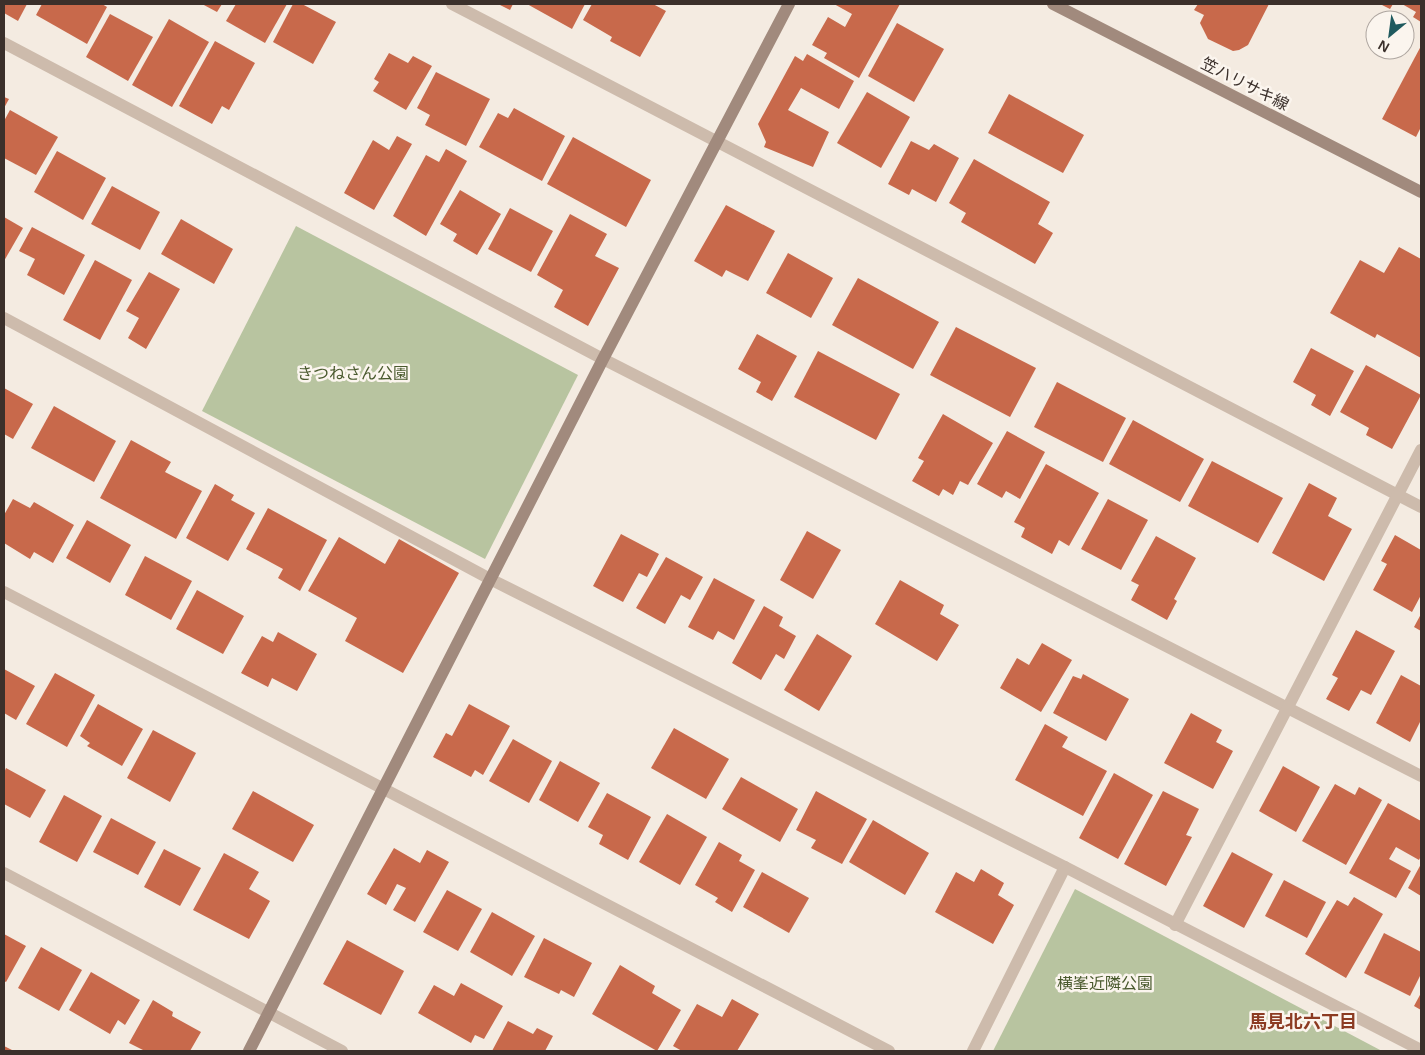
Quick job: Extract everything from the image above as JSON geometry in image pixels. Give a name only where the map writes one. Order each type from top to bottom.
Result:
[{"type":"street","points":[[452,4],[1421,507]]},
{"type":"street","points":[[249,1051],[492,580],[603,359],[789,4]]},
{"type":"street","name":"笠ハリサキ線","points":[[1053,4],[1421,192]]},
{"type":"street","points":[[4,43],[603,359],[1287,706],[1421,776]]},
{"type":"street","points":[[4,318],[492,580],[1065,867],[1421,1050]]},
{"type":"street","points":[[1175,925],[1421,450]]},
{"type":"street","points":[[4,592],[384,787],[889,1051]]},
{"type":"street","points":[[973,1051],[1065,867]]},
{"type":"street","points":[[4,873],[268,1014],[342,1051]]},
{"type":"green space","name":"きつねさん公園","points":[[296,226],[578,375],[485,559],[202,411]]},
{"type":"green space","name":"横峯近隣公園","points":[[1075,889],[1382,1051],[993,1051]]},
{"type":"building","points":[[4,4],[27,4],[18,21],[4,13]]},
{"type":"building","points":[[42,4],[102,4],[107,7],[87,44],[36,15]]},
{"type":"building","points":[[202,4],[222,4],[217,12]]},
{"type":"building","points":[[236,4],[287,4],[265,43],[226,21]]},
{"type":"building","points":[[293,4],[302,4],[336,22],[313,64],[273,42]]},
{"type":"building","points":[[498,4],[513,4],[510,10]]},
{"type":"building","points":[[527,4],[585,4],[572,29]]},
{"type":"building","points":[[592,4],[653,4],[666,11],[640,57],[610,41],[612,37],[583,20]]},
{"type":"building","points":[[834,4],[900,4],[859,78],[824,58],[827,53],[812,45],[828,17],[845,27],[852,14]]},
{"type":"building","points":[[1198,4],[1269,4],[1248,45],[1233,51],[1208,39],[1200,23],[1204,15],[1194,10]]},
{"type":"building","points":[[1380,4],[1393,4],[1390,9]]},
{"type":"building","points":[[1402,4],[1421,4],[1421,22],[1415,18],[1416,12]]},
{"type":"building","points":[[110,14],[153,37],[128,81],[86,57]]},
{"type":"building","points":[[169,19],[209,42],[172,107],[132,85]]},
{"type":"building","points":[[897,23],[944,49],[914,102],[868,76]]},
{"type":"building","points":[[215,41],[255,63],[229,110],[222,106],[212,124],[179,106]]},
{"type":"building","points":[[1421,46],[1421,127],[1416,137],[1382,119]]},
{"type":"building","points":[[389,53],[408,63],[413,56],[432,66],[406,110],[373,91],[379,82],[374,79]]},
{"type":"building","points":[[807,54],[854,81],[839,109],[801,88],[788,110],[829,132],[813,167],[764,147],[766,142],[758,124],[795,56],[803,61]]},
{"type":"building","points":[[436,72],[490,99],[466,146],[425,125],[430,115],[417,108]]},
{"type":"building","points":[[867,92],[910,117],[881,168],[837,143]]},
{"type":"building","points":[[1009,94],[1084,135],[1063,173],[988,133]]},
{"type":"building","points":[[4,97],[9,99],[4,108]]},
{"type":"building","points":[[514,108],[565,136],[542,181],[479,147],[498,113],[508,118]]},
{"type":"building","points":[[10,110],[58,137],[36,175],[4,158],[4,121]]},
{"type":"building","points":[[397,136],[412,144],[374,210],[344,193],[373,140],[389,150]]},
{"type":"building","points":[[573,137],[651,180],[626,227],[547,184]]},
{"type":"building","points":[[911,141],[929,150],[934,144],[959,158],[936,202],[912,189],[909,195],[888,184]]},
{"type":"building","points":[[446,149],[467,161],[426,236],[393,216],[426,155],[439,162]]},
{"type":"building","points":[[57,151],[106,178],[83,220],[34,192]]},
{"type":"building","points":[[974,159],[1050,202],[1038,224],[1053,233],[1035,264],[961,222],[966,213],[949,203]]},
{"type":"building","points":[[112,186],[160,212],[140,250],[91,224]]},
{"type":"building","points":[[460,190],[501,214],[477,255],[453,241],[457,234],[440,224]]},
{"type":"building","points":[[726,205],[775,231],[748,281],[726,270],[722,277],[694,261]]},
{"type":"building","points":[[510,208],[553,231],[531,272],[488,249]]},
{"type":"building","points":[[570,214],[607,234],[595,256],[619,268],[588,326],[554,307],[563,290],[537,275]]},
{"type":"building","points":[[4,217],[23,228],[4,261]]},
{"type":"building","points":[[181,219],[233,249],[214,284],[161,254]]},
{"type":"building","points":[[32,227],[85,255],[64,295],[27,275],[35,259],[19,251]]},
{"type":"building","points":[[1399,247],[1421,259],[1421,358],[1377,334],[1375,338],[1330,313],[1360,260],[1384,273]]},
{"type":"building","points":[[788,253],[833,278],[811,318],[766,293]]},
{"type":"building","points":[[95,260],[132,280],[100,340],[63,320]]},
{"type":"building","points":[[149,272],[180,289],[146,349],[128,338],[139,318],[126,311]]},
{"type":"building","points":[[858,278],[939,322],[913,369],[832,325]]},
{"type":"building","points":[[956,327],[1036,368],[1010,417],[930,375]]},
{"type":"building","points":[[757,334],[797,356],[772,401],[756,392],[761,382],[738,369]]},
{"type":"building","points":[[1311,348],[1354,371],[1330,416],[1311,405],[1316,395],[1293,382]]},
{"type":"building","points":[[818,351],[900,394],[876,440],[794,397]]},
{"type":"building","points":[[1366,365],[1421,395],[1392,449],[1366,435],[1369,428],[1340,412]]},
{"type":"building","points":[[1057,382],[1126,418],[1103,462],[1034,427]]},
{"type":"building","points":[[4,388],[33,404],[13,439],[4,434]]},
{"type":"building","points":[[54,406],[116,441],[94,482],[31,448]]},
{"type":"building","points":[[943,414],[993,443],[968,485],[960,481],[953,495],[943,489],[939,496],[912,481],[924,461],[918,458]]},
{"type":"building","points":[[1133,420],[1204,459],[1180,502],[1109,464]]},
{"type":"building","points":[[1007,431],[1045,452],[1020,499],[1006,491],[1002,498],[977,484]]},
{"type":"building","points":[[131,440],[171,462],[165,472],[202,491],[176,539],[100,498]]},
{"type":"building","points":[[1212,461],[1283,498],[1258,543],[1188,506]]},
{"type":"building","points":[[1046,464],[1099,493],[1069,546],[1059,540],[1052,554],[1021,537],[1025,528],[1014,522]]},
{"type":"building","points":[[1309,483],[1337,498],[1328,516],[1352,529],[1324,581],[1272,553]]},
{"type":"building","points":[[215,484],[234,495],[231,500],[255,513],[228,561],[186,538]]},
{"type":"building","points":[[13,499],[30,508],[34,502],[74,525],[53,563],[34,552],[30,559],[4,543],[4,515]]},
{"type":"building","points":[[1108,499],[1148,520],[1121,570],[1081,549]]},
{"type":"building","points":[[268,508],[327,540],[300,591],[278,578],[283,569],[246,549]]},
{"type":"building","points":[[87,520],[131,545],[110,583],[66,558]]},
{"type":"building","points":[[807,531],[841,550],[813,599],[780,580]]},
{"type":"building","points":[[621,534],[659,554],[647,577],[639,573],[623,602],[593,586]]},
{"type":"building","points":[[1395,535],[1421,550],[1421,595],[1412,612],[1373,590],[1387,564],[1381,561]]},
{"type":"building","points":[[1156,536],[1196,558],[1174,599],[1177,601],[1167,620],[1131,600],[1139,585],[1131,581]]},
{"type":"building","points":[[339,537],[385,564],[399,539],[459,573],[403,673],[345,641],[357,618],[308,591]]},
{"type":"building","points":[[145,556],[192,581],[171,620],[125,595]]},
{"type":"building","points":[[666,557],[703,577],[690,600],[681,595],[665,624],[636,608]]},
{"type":"building","points":[[714,578],[755,600],[734,640],[718,631],[713,640],[688,627]]},
{"type":"building","points":[[900,580],[944,605],[940,614],[959,625],[937,661],[875,624]]},
{"type":"building","points":[[197,590],[244,616],[223,654],[176,629]]},
{"type":"building","points":[[764,606],[783,617],[779,626],[796,636],[784,659],[776,654],[761,680],[732,663]]},
{"type":"building","points":[[1421,614],[1421,631],[1414,627]]},
{"type":"building","points":[[1356,630],[1395,651],[1371,695],[1361,690],[1349,711],[1326,699],[1338,678],[1332,675]]},
{"type":"building","points":[[278,632],[317,654],[297,691],[272,678],[268,687],[241,673],[262,636],[273,642]]},
{"type":"building","points":[[817,634],[852,656],[819,711],[784,690]]},
{"type":"building","points":[[1042,643],[1072,660],[1041,712],[1000,688],[1017,658],[1029,665]]},
{"type":"building","points":[[4,669],[35,686],[16,720],[4,713]]},
{"type":"building","points":[[55,673],[95,695],[67,747],[26,724]]},
{"type":"building","points":[[1083,674],[1129,699],[1106,741],[1053,713],[1073,676],[1081,679]]},
{"type":"building","points":[[1401,675],[1421,686],[1421,720],[1410,742],[1376,723]]},
{"type":"building","points":[[98,704],[143,729],[122,766],[87,746],[90,743],[80,736]]},
{"type":"building","points":[[469,704],[510,726],[483,775],[475,770],[471,777],[433,757],[446,733],[452,736]]},
{"type":"building","points":[[1191,713],[1222,730],[1216,742],[1233,751],[1213,789],[1164,763]]},
{"type":"building","points":[[1045,724],[1068,737],[1062,747],[1107,771],[1083,816],[1015,780]]},
{"type":"building","points":[[674,728],[729,759],[706,799],[651,768]]},
{"type":"building","points":[[153,730],[196,753],[170,802],[127,778]]},
{"type":"building","points":[[513,739],[552,761],[529,803],[489,781]]},
{"type":"building","points":[[560,761],[600,783],[578,822],[539,800]]},
{"type":"building","points":[[1283,766],[1320,787],[1296,832],[1259,811]]},
{"type":"building","points":[[6,768],[46,790],[30,818],[4,804],[4,773]]},
{"type":"building","points":[[1114,773],[1153,795],[1118,859],[1079,838]]},
{"type":"building","points":[[741,777],[798,809],[780,842],[722,809]]},
{"type":"building","points":[[1335,784],[1355,795],[1359,787],[1382,800],[1346,865],[1302,841]]},
{"type":"building","points":[[253,791],[314,825],[293,862],[232,829]]},
{"type":"building","points":[[816,791],[867,819],[842,864],[811,848],[816,840],[796,830]]},
{"type":"building","points":[[1163,791],[1199,809],[1186,835],[1192,837],[1166,886],[1124,864]]},
{"type":"building","points":[[607,793],[651,817],[628,860],[599,844],[603,835],[588,827]]},
{"type":"building","points":[[64,795],[102,816],[77,862],[39,842]]},
{"type":"building","points":[[1388,803],[1421,821],[1421,856],[1419,860],[1396,847],[1389,859],[1411,871],[1396,898],[1349,873]]},
{"type":"building","points":[[667,814],[707,837],[680,885],[639,862]]},
{"type":"building","points":[[111,818],[156,842],[138,875],[93,852]]},
{"type":"building","points":[[873,820],[929,853],[905,895],[849,862]]},
{"type":"building","points":[[719,842],[742,855],[739,861],[755,870],[732,912],[715,902],[718,898],[695,885]]},
{"type":"building","points":[[394,848],[420,863],[427,850],[449,862],[415,922],[393,910],[406,888],[397,884],[386,905],[367,894]]},
{"type":"building","points":[[164,849],[201,868],[180,906],[144,887]]},
{"type":"building","points":[[1232,852],[1273,874],[1244,928],[1203,906]]},
{"type":"building","points":[[224,853],[259,872],[249,889],[270,901],[249,939],[193,910]]},
{"type":"building","points":[[1421,864],[1421,896],[1408,888]]},
{"type":"building","points":[[981,869],[1004,883],[998,895],[1014,905],[993,944],[935,912],[956,872],[974,882]]},
{"type":"building","points":[[762,872],[809,898],[789,933],[743,907]]},
{"type":"building","points":[[1284,880],[1326,902],[1307,938],[1265,916]]},
{"type":"building","points":[[447,890],[482,909],[458,951],[423,932]]},
{"type":"building","points":[[1354,897],[1383,914],[1346,978],[1305,954],[1337,900],[1348,906]]},
{"type":"building","points":[[492,912],[535,936],[512,976],[470,952]]},
{"type":"building","points":[[1384,933],[1421,952],[1421,974],[1410,996],[1364,973]]},
{"type":"building","points":[[4,934],[26,946],[6,982],[4,981]]},
{"type":"building","points":[[544,938],[592,963],[574,997],[561,990],[559,994],[524,977]]},
{"type":"building","points":[[347,940],[404,971],[381,1015],[323,984]]},
{"type":"building","points":[[41,947],[82,970],[59,1011],[18,988]]},
{"type":"building","points":[[620,965],[655,986],[652,993],[681,1010],[657,1051],[592,1014]]},
{"type":"building","points":[[91,972],[140,1000],[125,1025],[118,1020],[110,1034],[69,1010]]},
{"type":"building","points":[[461,983],[503,1006],[484,1039],[475,1035],[471,1043],[418,1013],[434,985],[454,996]]},
{"type":"building","points":[[1421,993],[1421,1010],[1414,1006]]},
{"type":"building","points":[[732,999],[759,1014],[737,1051],[682,1051],[673,1046],[697,1004],[722,1017]]},
{"type":"building","points":[[153,1000],[173,1012],[172,1016],[201,1032],[190,1051],[145,1051],[129,1043]]},
{"type":"building","points":[[508,1021],[533,1034],[537,1028],[553,1036],[545,1051],[492,1051]]},
{"type":"building","points":[[4,1046],[14,1051],[4,1051]]},
{"type":"district","name":"馬見北六丁目","points":[[1303,1022]]}]
